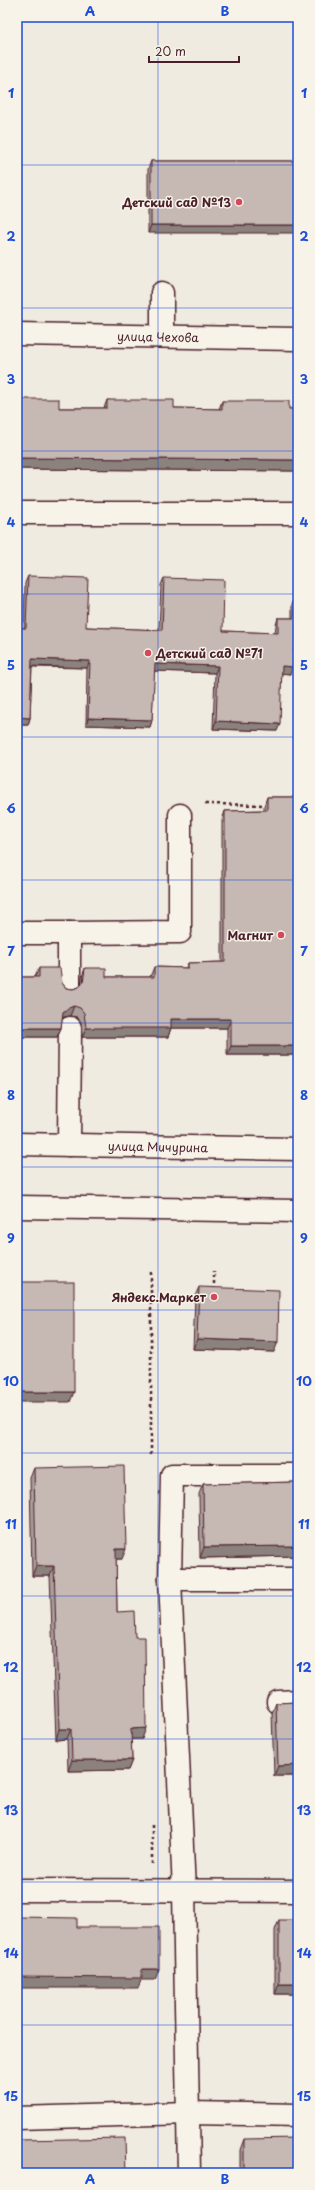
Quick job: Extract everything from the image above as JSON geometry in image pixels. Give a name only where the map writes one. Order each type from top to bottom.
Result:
[{"type":"street","points":[[162,293],[162,336]]},
{"type":"street","name":"улица Чехова","points":[[17,334],[298,339]]},
{"type":"street","points":[[17,513],[298,513]]},
{"type":"street","points":[[17,934],[180,932],[180,815]]},
{"type":"street","points":[[69,933],[69,986]]},
{"type":"street","points":[[69,1145],[70,1028]]},
{"type":"street","name":"улица Мичурина","points":[[17,1144],[298,1149]]},
{"type":"street","points":[[17,1207],[298,1211]]},
{"type":"street","points":[[190,2173],[184,1890],[170,1579],[172,1475],[298,1475]]},
{"type":"street","points":[[170,1579],[298,1579]]},
{"type":"street","points":[[17,1890],[298,1891]]},
{"type":"street","points":[[17,2118],[189,2113],[298,2115]]},
{"type":"path","points":[[200,804],[275,805]]},
{"type":"path","points":[[214,1270],[214,1297]]},
{"type":"building","points":[[151,161],[298,161],[298,225],[151,225]]},
{"type":"building","points":[[17,399],[59,399],[59,408],[107,408],[107,400],[174,400],[174,408],[222,409],[222,401],[289,401],[289,409],[298,409],[298,460],[17,458]]},
{"type":"building","name":"Детский сад №71","points":[[28,576],[88,578],[86,627],[162,630],[164,578],[224,580],[223,631],[278,633],[278,618],[294,618],[295,596],[298,596],[298,648],[294,648],[293,667],[282,666],[280,724],[216,721],[218,666],[155,664],[152,720],[88,718],[90,661],[32,659],[30,718],[17,717],[17,628],[26,628]]},
{"type":"building","points":[[267,797],[298,797],[298,1046],[231,1046],[231,1019],[171,1019],[171,1028],[86,1028],[84,1013],[80,1008],[74,1006],[63,1012],[61,1028],[17,1028],[17,977],[39,977],[39,968],[60,968],[62,983],[66,988],[73,989],[79,987],[83,983],[85,968],[106,968],[106,977],[154,977],[154,967],[188,968],[188,963],[225,962],[225,811],[267,810]]},
{"type":"building","points":[[17,1282],[74,1282],[74,1392],[17,1392]]},
{"type":"building","points":[[199,1287],[279,1290],[278,1342],[197,1339]]},
{"type":"building","points":[[124,1466],[126,1549],[116,1549],[117,1612],[134,1611],[135,1637],[145,1637],[146,1728],[131,1729],[132,1760],[72,1760],[71,1729],[59,1729],[54,1566],[36,1566],[34,1468]]},
{"type":"building","points":[[298,1482],[298,1546],[204,1547],[203,1484]]},
{"type":"building","points":[[298,1702],[298,1765],[278,1766],[276,1703]]},
{"type":"building","points":[[17,1917],[77,1918],[77,1927],[159,1927],[159,1969],[142,1969],[142,1978],[17,1977]]},
{"type":"building","points":[[279,1920],[298,1920],[298,1984],[279,1984]]},
{"type":"building","points":[[125,2138],[126,2173],[17,2173],[17,2140]]},
{"type":"building","points":[[298,2138],[298,2173],[244,2173],[244,2139]]},
{"type":"place","name":"Детский сад №13","points":[[239,202]]},
{"type":"place","name":"Детский сад №71","points":[[148,653]]},
{"type":"place","name":"Магнит","points":[[281,935]]},
{"type":"place","name":"Яндекс.Маркет","points":[[214,1297]]}]
